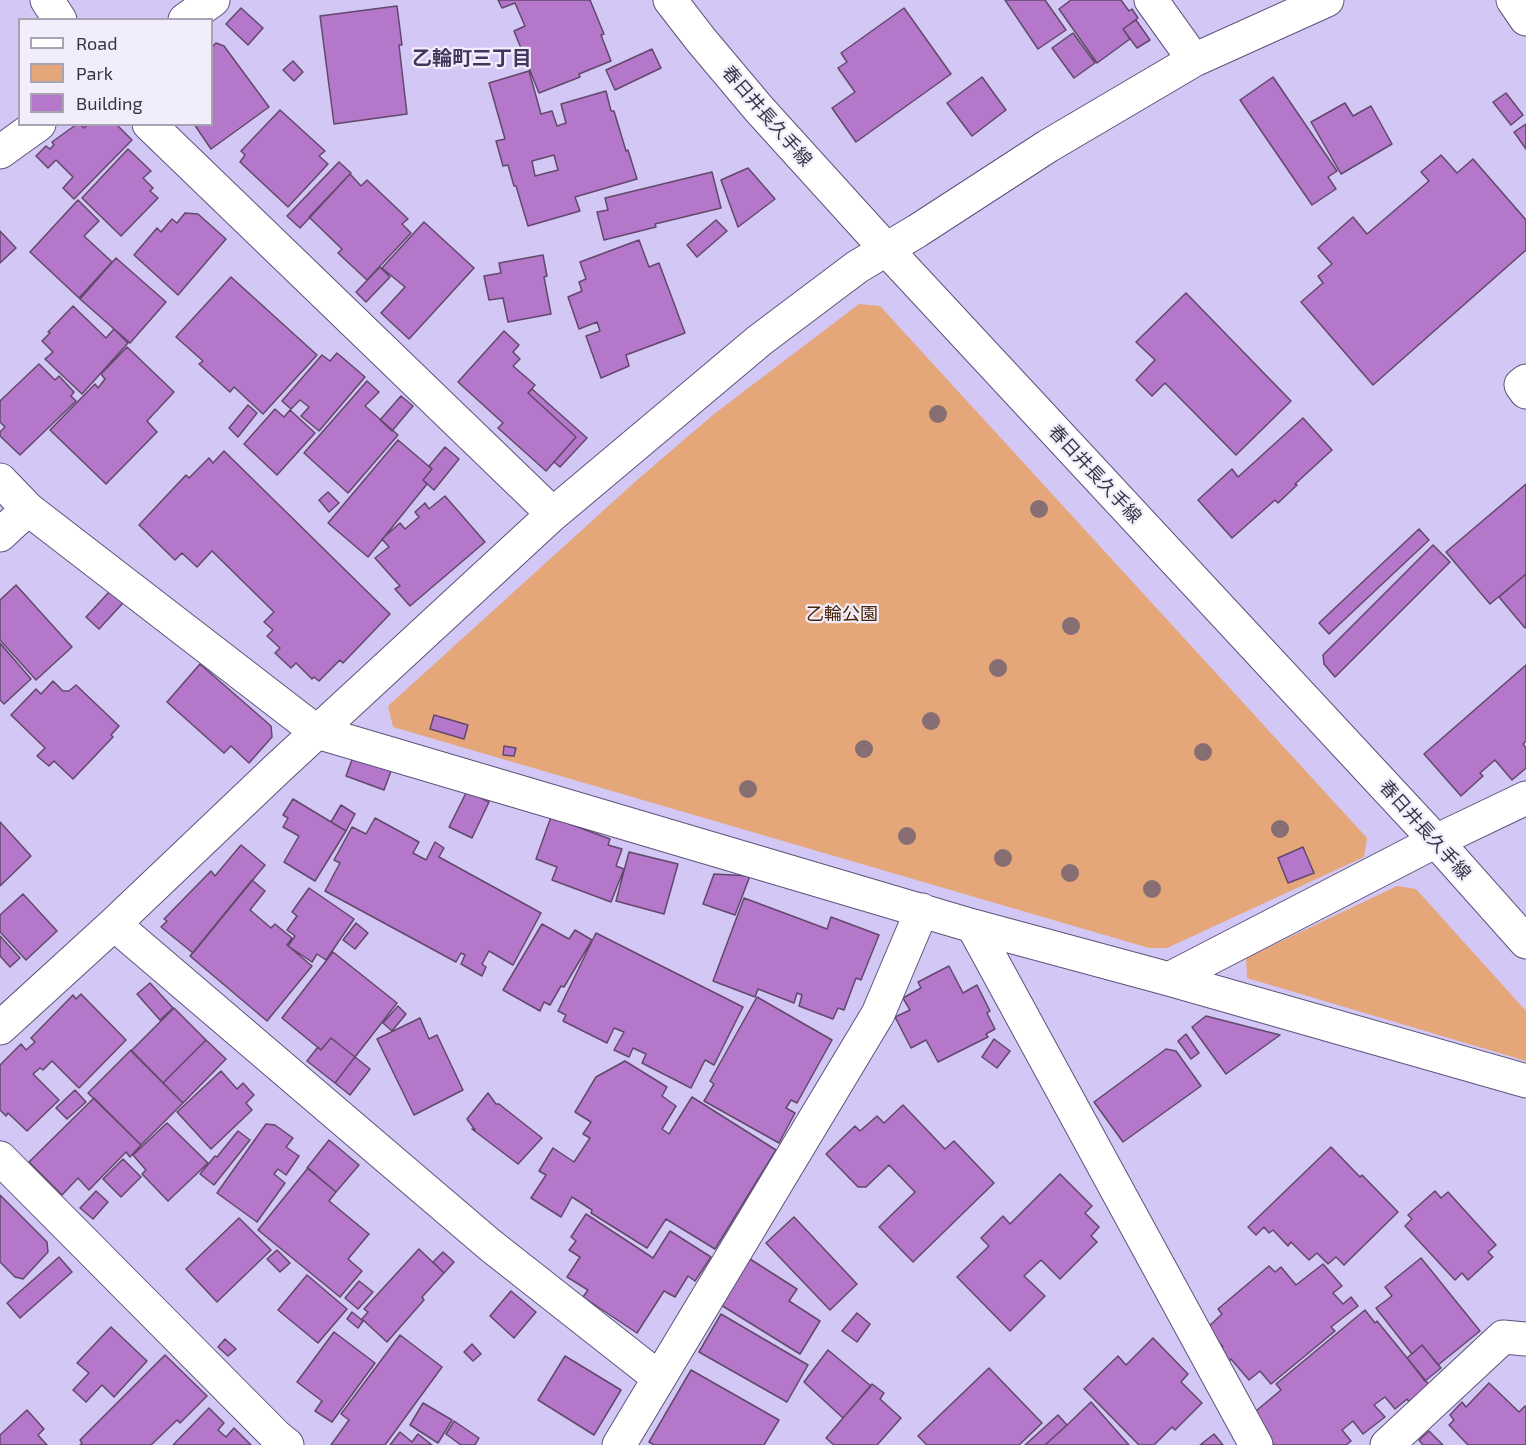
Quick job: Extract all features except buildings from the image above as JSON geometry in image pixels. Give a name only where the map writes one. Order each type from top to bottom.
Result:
[{"type":"street","points":[[47,0],[59,18]]},
{"type":"street","points":[[188,18],[213,0]]},
{"type":"street","name":"春日井長久手線","points":[[670,0],[700,40],[759,109],[886,249],[1436,841],[1526,942]]},
{"type":"street","points":[[1151,0],[1194,60]]},
{"type":"street","points":[[0,1028],[553,514],[760,340],[857,267],[1048,146],[1194,60],[1327,0]]},
{"type":"street","points":[[1513,0],[1526,19]]},
{"type":"street","points":[[0,152],[36,126]]},
{"type":"street","points":[[151,126],[553,514]]},
{"type":"street","points":[[1526,381],[1521,385],[1526,392]]},
{"type":"street","points":[[0,480],[28,509],[318,732],[973,926],[1169,979],[1526,1081]]},
{"type":"street","points":[[0,535],[28,509]]},
{"type":"street","points":[[1169,979],[1436,841],[1526,798]]},
{"type":"street","points":[[618,1445],[878,1014],[922,910]]},
{"type":"street","points":[[114,924],[490,1245],[659,1378]]},
{"type":"street","points":[[973,926],[1256,1445]]},
{"type":"street","points":[[0,1158],[287,1445]]},
{"type":"street","points":[[1387,1445],[1503,1337],[1526,1339]]},
{"type":"green space","name":"乙輪公園","points":[[859,304],[880,306],[1367,838],[1364,857],[1167,948],[1149,948],[393,727],[388,706],[637,480],[714,414]]},
{"type":"green space","points":[[1397,886],[1416,889],[1526,1011],[1526,1061],[1247,978],[1246,958]]},
{"type":"district","name":"乙輪町三丁目","points":[[472,58]]}]
